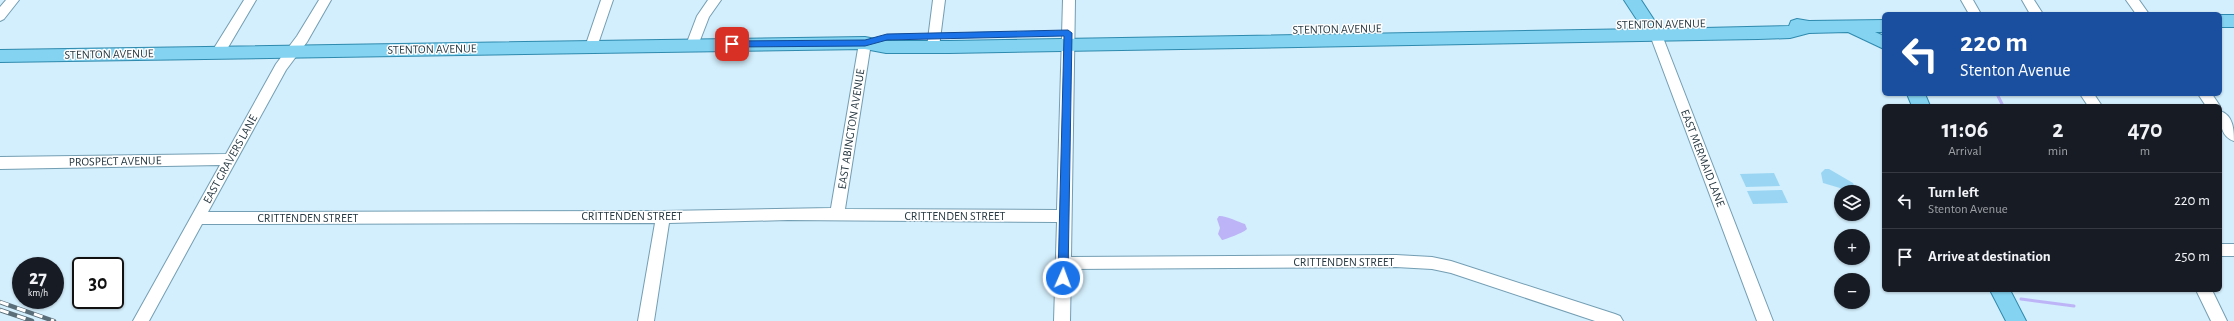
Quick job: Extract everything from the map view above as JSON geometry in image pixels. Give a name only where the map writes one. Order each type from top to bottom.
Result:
[{"type":"main road","name":"EAST MERMAID LANE","points":[[1632,0],[1652,30]]},
{"type":"main road","points":[[2222,21],[2234,20]]},
{"type":"main road","points":[[1844,26],[1882,42]]},
{"type":"main road","name":"STENTON AVENUE","points":[[0,56],[865,43],[886,47],[934,41],[1652,30],[1790,32],[1809,27],[1882,27]]},
{"type":"main road","points":[[2001,292],[2016,321]]},
{"type":"street","points":[[0,16],[13,0]]},
{"type":"street","points":[[218,53],[250,0]]},
{"type":"street","name":"EAST GRAVERS LANE","points":[[141,321],[281,67],[305,35],[325,0]]},
{"type":"street","points":[[591,47],[607,0]]},
{"type":"street","points":[[692,45],[703,16],[715,0]]},
{"type":"street","points":[[934,41],[939,0]]},
{"type":"street","points":[[1062,321],[1069,0]]},
{"type":"street","points":[[1967,0],[1974,12]]},
{"type":"street","points":[[2028,0],[2036,12]]},
{"type":"street","points":[[2132,0],[2141,12]]},
{"type":"street","name":"EAST MERMAID LANE","points":[[1652,30],[1765,321]]},
{"type":"street","name":"EAST ABINGTON AVENUE","points":[[837,215],[865,43]]},
{"type":"street","points":[[2222,119],[2234,136]]},
{"type":"street","name":"PROSPECT AVENUE","points":[[0,163],[230,159]]},
{"type":"street","name":"CRITTENDEN STREET","points":[[198,218],[837,215],[1065,216]]},
{"type":"street","points":[[646,321],[663,217]]},
{"type":"street","points":[[2222,250],[2234,250]]},
{"type":"street","name":"CRITTENDEN STREET","points":[[1064,263],[1432,263],[1468,272],[1615,321]]},
{"type":"street","points":[[2205,292],[2219,321]]},
{"type":"shaded area","points":[[1825,169],[1829,169],[1853,183],[1854,185],[1834,185],[1834,186],[1823,183],[1821,173]]},
{"type":"shaded area","points":[[1774,173],[1780,186],[1746,187],[1740,174]]},
{"type":"shaded area","points":[[1782,190],[1788,203],[1753,204],[1747,191]]},
{"type":"shaded area","points":[[1219,216],[1245,224],[1247,229],[1239,234],[1222,240],[1218,234],[1220,228],[1217,219]]},
{"type":"waterway","points":[[1998,96],[2002,104]]},
{"type":"waterway","points":[[2021,299],[2074,306]]},
{"type":"railway","points":[[0,302],[54,321]]},
{"type":"railway","points":[[0,310],[32,321]]},
{"type":"route","points":[[732,44],[865,43],[887,37],[1068,33],[1068,109],[1063,278]]}]
